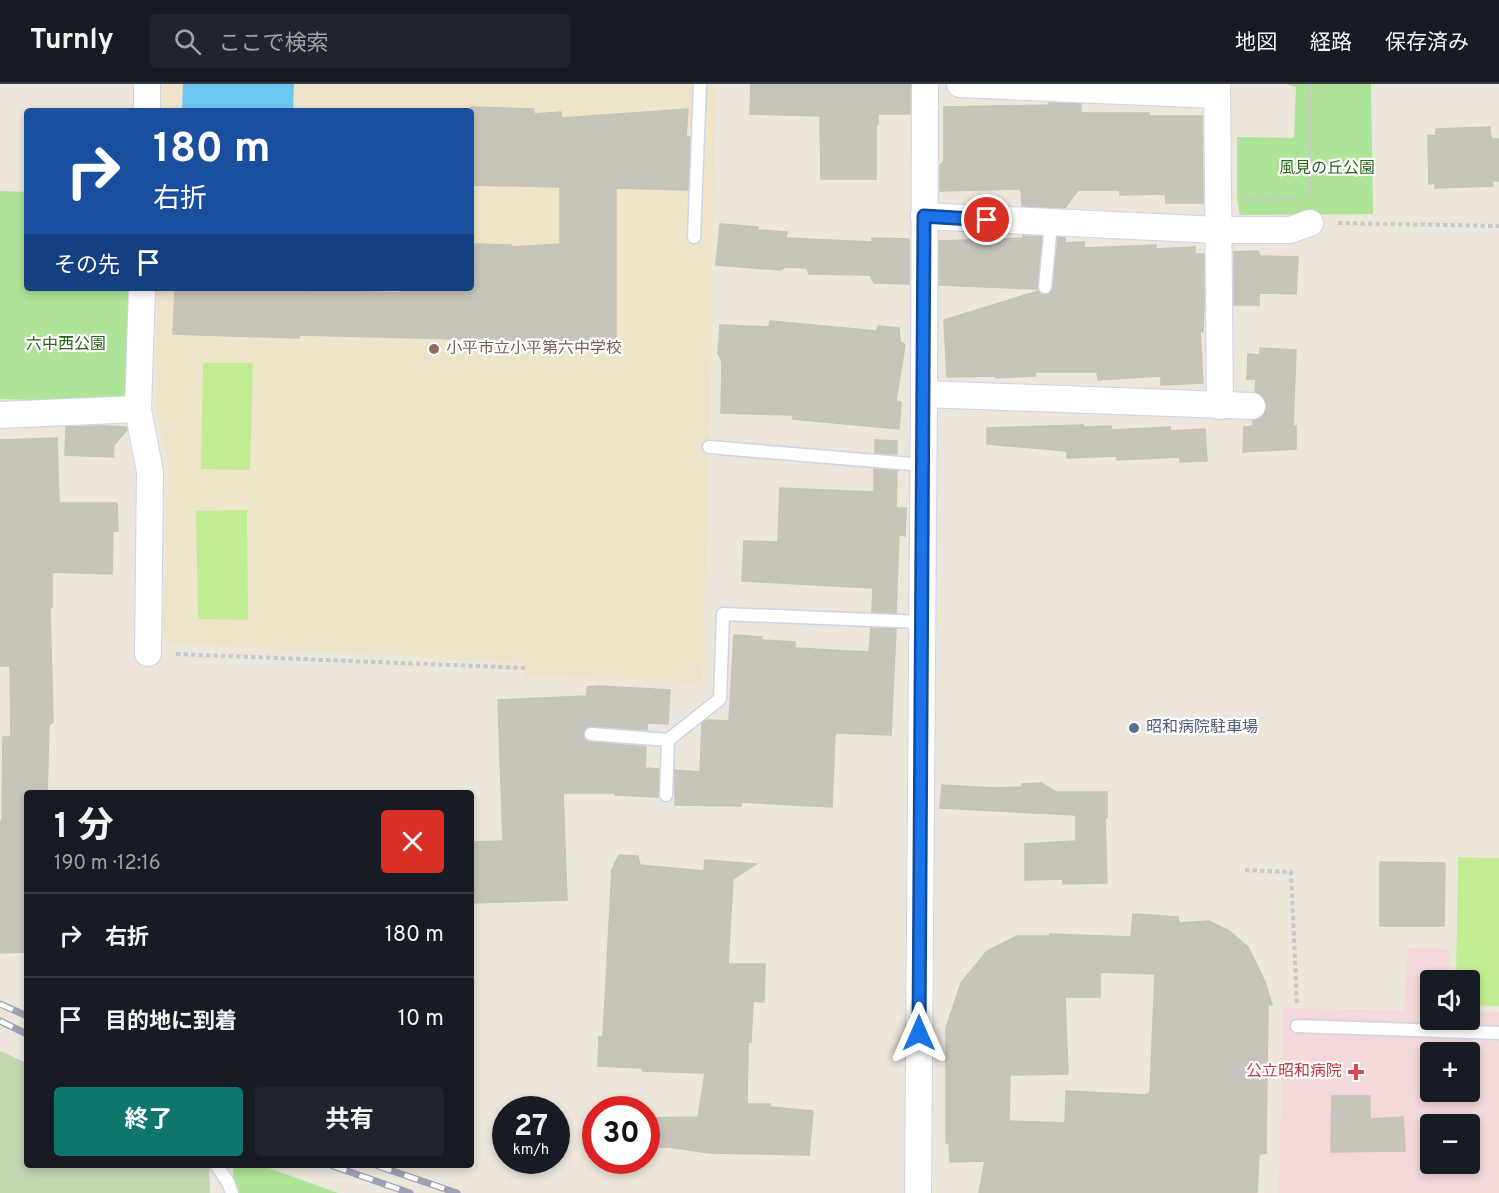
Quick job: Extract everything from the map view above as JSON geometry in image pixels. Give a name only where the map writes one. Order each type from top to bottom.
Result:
[{"type":"street","points":[[147,84],[147,108]]},
{"type":"street","points":[[918,1193],[924,465],[924,84]]},
{"type":"street","points":[[960,84],[1216,90],[1220,406]]},
{"type":"street","points":[[924,216],[1051,224],[1218,230],[1290,230],[1310,223]]},
{"type":"street","points":[[142,291],[138,409],[150,472],[148,653]]},
{"type":"street","points":[[924,394],[1252,406]]},
{"type":"street","points":[[0,415],[138,409]]},
{"type":"lane","points":[[694,237],[700,84]]},
{"type":"lane","points":[[1045,287],[1051,224]]},
{"type":"lane","points":[[709,447],[924,465]]},
{"type":"lane","points":[[591,734],[668,740],[720,699],[723,614],[922,622]]},
{"type":"lane","points":[[666,795],[668,740]]},
{"type":"lane","points":[[1298,1026],[1499,1033]]},
{"type":"lane","points":[[218,1168],[232,1193]]},
{"type":"path","points":[[1218,197],[1237,200],[1310,197],[1309,84]]},
{"type":"path","points":[[1310,223],[1499,226]]},
{"type":"path","points":[[148,653],[525,668]]},
{"type":"path","points":[[1245,870],[1291,872],[1298,1026]]},
{"type":"shaded area","name":"小平市立小平第六中学校","points":[[161,84],[715,84],[709,447],[702,682],[524,676],[525,668],[522,663],[173,643],[163,633],[169,464],[156,410],[158,291],[474,291],[474,108],[161,108]]},
{"type":"shaded area","name":"公立昭和病院","points":[[1408,948],[1449,949],[1449,970],[1420,970],[1420,1030],[1480,1030],[1480,1011],[1499,1012],[1499,1193],[1279,1193],[1283,1008],[1404,1010]]},
{"type":"green space","name":"風見の丘公園","points":[[1287,84],[1371,84],[1373,214],[1240,215],[1237,200],[1237,137],[1294,138],[1296,87]]},
{"type":"green space","name":"六中西公園","points":[[0,191],[24,192],[24,291],[130,291],[127,403],[0,399]]},
{"type":"green space","points":[[203,363],[253,363],[250,470],[201,469]]},
{"type":"green space","points":[[247,510],[248,620],[198,619],[196,511]]},
{"type":"green space","points":[[1458,857],[1499,858],[1499,1006],[1480,1005],[1480,970],[1456,970]]},
{"type":"green space","points":[[0,1051],[24,1062],[24,1168],[209,1168],[210,1193],[0,1193]]},
{"type":"green space","points":[[233,1168],[269,1168],[338,1193],[234,1193]]},
{"type":"water","points":[[183,84],[294,84],[293,108],[182,108]]},
{"type":"building","points":[[751,84],[910,84],[910,114],[878,114],[876,179],[821,179],[820,116],[750,114]]},
{"type":"building","points":[[1049,103],[1081,104],[1081,113],[1202,116],[1203,203],[1166,203],[1165,194],[1120,195],[1120,190],[1078,190],[1065,208],[1022,206],[1021,189],[940,191],[940,165],[944,161],[944,107],[1050,105]]},
{"type":"building","points":[[471,107],[534,109],[534,114],[561,112],[561,118],[688,109],[686,137],[690,137],[688,190],[616,188],[616,343],[173,334],[175,291],[401,293],[401,291],[474,291],[474,244],[511,245],[511,247],[560,244],[560,187],[474,185],[474,108]]},
{"type":"building","points":[[1490,127],[1491,139],[1499,139],[1499,181],[1492,181],[1493,186],[1435,188],[1435,183],[1429,184],[1428,135],[1436,136],[1436,129]]},
{"type":"building","points":[[720,224],[787,232],[786,238],[872,242],[872,238],[909,239],[909,284],[874,283],[870,275],[809,274],[807,268],[786,267],[780,270],[716,265]]},
{"type":"building","points":[[1023,236],[1042,237],[1037,289],[939,285],[939,241],[1023,238]]},
{"type":"building","points":[[1058,237],[1065,238],[1065,243],[1084,242],[1084,248],[1156,245],[1156,249],[1195,247],[1195,254],[1204,254],[1203,332],[1200,331],[1203,383],[1161,385],[1161,376],[1098,380],[1097,372],[1035,372],[1035,376],[996,378],[996,376],[947,377],[944,320],[1038,291],[1044,295],[1049,294],[1053,288]]},
{"type":"building","points":[[1258,251],[1260,256],[1298,257],[1296,294],[1259,293],[1259,305],[1234,305],[1234,252]]},
{"type":"building","points":[[770,321],[877,331],[878,326],[899,328],[900,342],[905,345],[896,401],[901,402],[899,429],[793,419],[793,415],[721,413],[722,362],[718,353],[720,325],[769,327]]},
{"type":"building","points":[[1260,348],[1296,350],[1293,427],[1296,426],[1296,449],[1243,452],[1244,427],[1253,426],[1253,421],[1260,419],[1267,407],[1265,399],[1255,392],[1256,379],[1247,379],[1248,354],[1260,355]]},
{"type":"building","points":[[1083,425],[1083,427],[1111,426],[1111,430],[1170,427],[1170,431],[1205,429],[1207,461],[1180,462],[1180,457],[1117,460],[1117,456],[1067,458],[1067,451],[987,444],[987,428]]},
{"type":"building","points":[[66,427],[126,427],[127,430],[114,445],[113,457],[65,455]]},
{"type":"building","points":[[57,438],[59,503],[117,503],[118,531],[113,531],[112,574],[52,572],[52,607],[50,607],[53,722],[49,725],[47,790],[24,790],[24,952],[0,953],[0,821],[2,821],[3,737],[11,737],[10,666],[0,666],[0,440]]},
{"type":"building","points":[[875,440],[897,441],[897,454],[875,453]]},
{"type":"building","points":[[874,469],[897,471],[896,508],[906,508],[905,536],[899,534],[896,613],[872,612],[873,588],[742,581],[744,541],[778,542],[780,488],[874,492]]},
{"type":"building","points":[[871,628],[896,629],[891,735],[835,733],[832,807],[741,802],[741,806],[675,805],[675,770],[700,772],[702,724],[707,720],[729,721],[734,635],[795,642],[795,648],[869,652]]},
{"type":"building","points":[[587,687],[670,690],[668,724],[647,723],[647,730],[591,726],[587,727],[583,733],[584,738],[590,742],[646,747],[645,768],[659,769],[658,797],[615,795],[615,793],[563,793],[567,900],[474,903],[474,842],[503,841],[498,700],[587,696]]},
{"type":"building","points":[[1041,783],[1056,792],[1107,792],[1107,818],[1105,818],[1107,883],[1063,884],[1063,879],[1025,880],[1025,844],[1076,841],[1076,815],[940,808],[942,785],[995,788],[1022,787],[1022,784]]},
{"type":"building","points":[[619,855],[638,856],[640,865],[704,871],[705,860],[756,864],[733,879],[728,964],[765,964],[764,1002],[753,1001],[751,1042],[748,1042],[747,1104],[770,1104],[770,1107],[813,1111],[809,1155],[709,1153],[660,1147],[660,1118],[698,1117],[705,1073],[643,1071],[641,1068],[598,1066],[599,1037],[603,1037],[612,870]]},
{"type":"building","points":[[1380,862],[1445,863],[1444,926],[1380,926]]},
{"type":"building","points":[[1133,914],[1178,917],[1179,923],[1209,921],[1229,931],[1248,947],[1265,982],[1272,1005],[1268,1005],[1266,1153],[1259,1154],[1257,1193],[979,1193],[985,1161],[950,1162],[949,1143],[946,1143],[946,1028],[961,983],[987,951],[1017,936],[1050,936],[1050,934],[1131,937]],"holes":[[[1100,972],[1155,974],[1150,1093],[1146,1095],[1066,1091],[1065,1123],[1009,1121],[1010,1075],[1068,1074],[1065,997],[1100,997]]]},
{"type":"building","points":[[1332,1096],[1370,1096],[1370,1119],[1403,1117],[1405,1151],[1331,1152]]},
{"type":"railway","points":[[0,1004],[24,1015]]},
{"type":"railway","points":[[0,1021],[24,1033]]},
{"type":"railway","points":[[339,1168],[410,1193]]},
{"type":"railway","points":[[384,1168],[457,1193]]},
{"type":"place","name":"小平市立小平第六中学校","points":[[434,349]]},
{"type":"place","name":"昭和病院駐車場","points":[[1134,728]]},
{"type":"place","name":"公立昭和病院","points":[[1356,1072]]},
{"type":"route","points":[[919,1033],[924,216],[987,220]]}]
